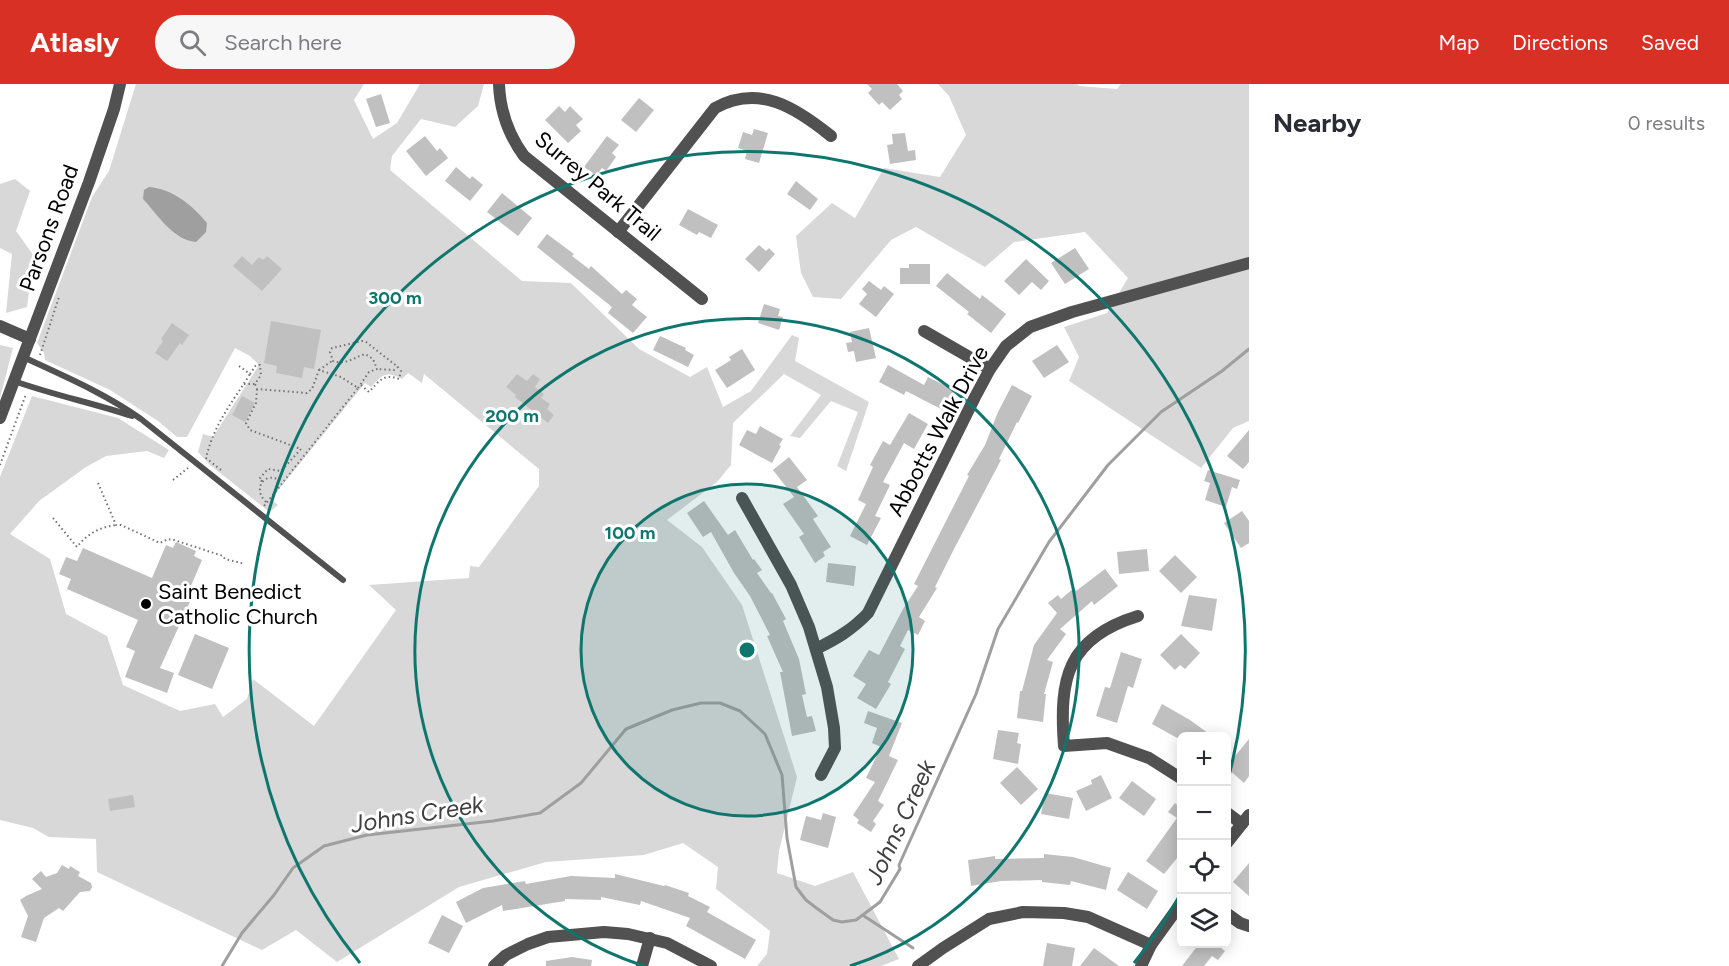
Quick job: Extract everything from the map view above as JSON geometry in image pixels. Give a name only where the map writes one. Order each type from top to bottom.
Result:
[{"type":"street","name":"Parsons Road","points":[[0,418],[89,182],[120,84]]},
{"type":"street","name":"Surrey Park Trail","points":[[499,84],[500,102],[506,125],[525,156],[702,299]]},
{"type":"street","points":[[618,232],[715,108],[734,94],[755,90],[776,94],[831,136]]},
{"type":"street","name":"Abbotts Walk Drive","points":[[816,649],[842,636],[868,613],[990,369],[1006,346],[1030,327],[1072,312],[1249,263]]},
{"type":"street","points":[[0,326],[30,339]]},
{"type":"street","points":[[924,331],[990,369]]},
{"type":"street","points":[[742,498],[791,585],[809,627],[827,687],[835,748],[820,775]]},
{"type":"street","points":[[1138,616],[1118,622],[1100,632],[1087,642],[1075,657],[1067,679],[1064,699],[1064,746],[1107,742],[1149,758],[1177,776]]},
{"type":"street","points":[[1229,840],[1246,819],[1231,813]]},
{"type":"street","points":[[1141,966],[1151,945],[1177,909]]},
{"type":"street","points":[[918,966],[989,919],[1023,912],[1088,917],[1151,945]]},
{"type":"street","points":[[1231,916],[1249,926]]},
{"type":"street","points":[[494,966],[506,955],[548,937],[604,933],[628,934],[667,943],[711,966]]},
{"type":"street","points":[[642,966],[650,938]]},
{"type":"lane","points":[[23,357],[114,400],[141,419],[342,580]]},
{"type":"lane","points":[[14,381],[63,398],[90,402],[141,419]]},
{"type":"path","points":[[319,370],[341,377],[369,392],[381,378],[388,376],[399,379],[401,371],[362,341],[332,348],[330,352],[333,361]]},
{"type":"path","points":[[257,389],[308,393],[312,389],[319,370],[333,361],[343,363],[365,354],[373,359],[377,369]]},
{"type":"path","points":[[223,472],[206,458],[216,426],[256,365],[260,365],[261,375],[255,384]]},
{"type":"path","points":[[239,366],[250,374]]},
{"type":"path","points":[[256,499],[264,506],[369,372],[377,369],[394,370],[398,367]]},
{"type":"path","points":[[244,384],[255,384]]},
{"type":"path","points":[[255,384],[256,403],[246,423],[250,430],[301,449],[281,471],[268,469],[259,479],[263,482]]},
{"type":"path","points":[[267,502],[262,498],[260,492],[267,477],[272,476],[283,482]]},
{"type":"path","points":[[98,483],[116,525]]},
{"type":"path","points":[[53,518],[77,547],[84,538],[92,533],[121,525],[160,543],[174,540],[245,564]]},
{"type":"shaded area","points":[[136,84],[364,84],[354,100],[373,139],[397,123],[420,84],[484,84],[478,106],[455,127],[421,119],[392,156],[390,170],[522,281],[571,283],[639,349],[690,377],[707,367],[723,407],[751,391],[792,335],[799,338],[795,361],[869,402],[846,471],[837,466],[858,412],[831,401],[800,438],[790,436],[821,395],[784,374],[733,423],[731,465],[717,482],[667,520],[702,547],[742,605],[797,777],[779,851],[777,873],[815,886],[853,872],[899,959],[881,966],[757,966],[767,954],[770,931],[716,889],[718,867],[683,843],[644,855],[546,862],[459,887],[337,962],[296,930],[262,950],[97,872],[96,839],[49,837],[33,828],[0,820],[0,477],[32,396],[118,418],[169,450],[164,458],[147,451],[106,456],[86,467],[39,501],[10,534],[50,559],[66,614],[107,636],[123,685],[180,711],[215,704],[223,717],[247,699],[253,679],[314,726],[396,610],[369,585],[469,578],[470,566],[479,567],[539,486],[539,469],[424,374],[422,383],[408,373],[402,379],[385,375],[371,387],[365,383],[271,499],[278,505],[271,511],[267,510],[210,465],[198,452],[203,434],[213,437],[259,365],[250,356],[235,348],[187,437],[177,437],[158,421],[110,390],[45,360],[44,353],[37,343],[92,197],[109,171]]},
{"type":"shaded area","points":[[938,84],[1077,84],[1117,89],[1121,84],[1249,84],[1249,421],[1233,428],[1201,468],[1069,381],[1079,357],[1064,327],[1107,313],[1128,278],[1085,232],[1014,242],[985,267],[916,227],[891,240],[841,299],[813,297],[801,273],[796,236],[832,203],[855,218],[884,168],[940,177],[966,135],[949,96]]},
{"type":"shaded area","points":[[15,179],[30,191],[16,231],[34,256],[27,307],[6,313],[12,254],[0,248],[0,184]]},
{"type":"shaded area","points":[[149,187],[166,191],[188,204],[207,223],[206,232],[196,242],[173,232],[143,199],[144,190]]},
{"type":"shaded area","points":[[0,345],[13,348],[0,398]]},
{"type":"building","points":[[867,84],[897,84],[903,91],[899,95],[902,99],[890,110],[882,102],[879,105],[868,93],[872,89]]},
{"type":"building","points":[[381,94],[390,123],[376,127],[366,99]]},
{"type":"building","points":[[639,98],[654,110],[636,132],[621,120]]},
{"type":"building","points":[[559,106],[565,112],[570,106],[583,119],[576,125],[581,131],[568,143],[545,120]]},
{"type":"building","points":[[754,129],[768,133],[759,163],[745,159],[747,151],[738,148],[743,132],[752,135]]},
{"type":"building","points":[[905,133],[908,151],[915,150],[916,160],[890,164],[887,145],[893,144],[892,134]]},
{"type":"building","points":[[425,136],[437,151],[440,148],[448,158],[426,176],[406,151]]},
{"type":"building","points":[[607,136],[619,145],[612,153],[616,157],[606,171],[602,168],[596,176],[584,167]]},
{"type":"building","points":[[456,167],[470,179],[472,176],[483,185],[470,201],[445,181]]},
{"type":"building","points":[[796,181],[818,199],[810,210],[787,194]]},
{"type":"building","points":[[502,193],[532,218],[518,236],[487,212]]},
{"type":"building","points":[[688,209],[718,225],[711,238],[699,232],[697,235],[679,225]]},
{"type":"building","points":[[547,234],[574,254],[572,256],[589,269],[591,266],[622,294],[626,290],[637,299],[632,305],[647,317],[633,333],[608,313],[612,307],[537,247]]},
{"type":"building","points":[[759,245],[766,251],[769,248],[775,254],[759,272],[745,259]]},
{"type":"building","points":[[1075,248],[1089,269],[1065,284],[1051,263]]},
{"type":"building","points":[[242,256],[252,265],[259,257],[263,260],[267,256],[282,269],[262,291],[233,266]]},
{"type":"building","points":[[1026,259],[1049,281],[1041,290],[1032,282],[1019,295],[1004,281]]},
{"type":"building","points":[[909,264],[930,264],[930,284],[900,284],[900,268],[909,268]]},
{"type":"building","points":[[947,273],[980,299],[982,295],[1006,314],[991,333],[936,286]]},
{"type":"building","points":[[869,281],[881,290],[884,286],[894,294],[876,317],[859,304],[867,294],[862,289]]},
{"type":"building","points":[[764,304],[780,309],[778,316],[783,317],[779,330],[758,323]]},
{"type":"building","points":[[271,321],[321,330],[314,369],[304,367],[302,378],[276,373],[277,366],[264,363]]},
{"type":"building","points":[[172,323],[189,335],[167,361],[155,353]]},
{"type":"building","points":[[869,328],[876,358],[856,362],[854,351],[848,352],[846,343],[852,342],[850,332]]},
{"type":"building","points":[[660,336],[686,348],[685,350],[694,355],[688,367],[653,350]]},
{"type":"building","points":[[1057,345],[1069,362],[1044,378],[1032,361]]},
{"type":"building","points":[[742,349],[755,370],[727,388],[715,370],[731,360],[729,357]]},
{"type":"building","points":[[888,365],[924,385],[928,377],[954,390],[943,410],[906,391],[904,395],[879,382]]},
{"type":"building","points":[[517,374],[527,381],[533,374],[540,379],[535,387],[544,394],[541,398],[550,404],[547,409],[554,415],[548,423],[506,387]]},
{"type":"building","points":[[1012,385],[1032,396],[935,587],[937,588],[919,617],[925,621],[918,635],[908,630],[900,646],[905,649],[888,682],[891,684],[876,709],[857,698],[866,684],[853,676],[869,650],[879,655],[918,586],[914,584],[969,476],[967,475],[985,445]]},
{"type":"building","points":[[242,396],[255,403],[245,422],[232,415]]},
{"type":"building","points":[[909,413],[928,424],[914,449],[904,443],[883,482],[890,485],[875,516],[881,518],[867,545],[850,536],[866,504],[858,500],[873,467],[870,465],[883,441],[890,445]]},
{"type":"building","points":[[760,426],[783,439],[772,463],[739,445],[747,430],[756,434]]},
{"type":"building","points":[[1249,430],[1249,462],[1243,469],[1227,456]]},
{"type":"building","points":[[789,457],[807,480],[797,487],[818,516],[813,519],[831,547],[823,552],[825,556],[815,563],[799,537],[804,534],[783,504],[794,497],[773,470]]},
{"type":"building","points":[[1208,470],[1240,480],[1237,489],[1232,487],[1226,507],[1205,500],[1210,483],[1204,481]]},
{"type":"building","points":[[704,501],[728,535],[735,530],[753,560],[762,570],[757,573],[772,593],[786,619],[783,621],[799,659],[806,694],[802,695],[807,717],[812,716],[816,731],[792,736],[780,672],[783,672],[767,636],[770,635],[750,596],[711,532],[703,537],[687,513]]},
{"type":"building","points":[[1242,511],[1249,521],[1249,543],[1241,548],[1224,523]]},
{"type":"building","name":"Saint Benedict Catholic Church","points":[[176,542],[196,551],[194,556],[202,560],[188,593],[193,595],[160,668],[174,673],[167,693],[125,677],[135,651],[126,647],[138,620],[67,589],[71,579],[59,574],[66,557],[77,561],[83,548],[152,578],[166,545],[173,548]]},
{"type":"building","points":[[1147,549],[1149,571],[1119,574],[1117,552]]},
{"type":"building","points":[[1175,555],[1197,577],[1181,593],[1159,571]]},
{"type":"building","points":[[828,563],[856,566],[854,586],[826,582]]},
{"type":"building","points":[[1105,569],[1118,586],[1094,605],[1092,601],[1060,629],[1066,634],[1047,660],[1053,662],[1044,694],[1046,694],[1043,722],[1017,718],[1020,691],[1022,691],[1034,645],[1057,613],[1048,603],[1058,595],[1061,599],[1074,588],[1076,591]]},
{"type":"building","points":[[1189,595],[1217,599],[1212,631],[1181,626]]},
{"type":"building","points":[[195,634],[229,648],[212,689],[178,675]]},
{"type":"building","points":[[1181,634],[1200,653],[1185,669],[1180,665],[1175,670],[1160,655]]},
{"type":"building","points":[[1121,652],[1142,659],[1133,688],[1128,686],[1117,723],[1096,716],[1105,687],[1110,688]]},
{"type":"building","points":[[1162,704],[1206,732],[1177,732],[1177,738],[1152,724]]},
{"type":"building","points":[[868,711],[902,723],[889,756],[898,760],[878,801],[884,805],[873,821],[876,824],[871,832],[857,823],[859,820],[853,815],[875,782],[866,778],[881,747],[872,743],[877,728],[864,723]]},
{"type":"building","points":[[998,730],[1019,733],[1017,743],[1021,744],[1018,764],[993,759]]},
{"type":"building","points":[[1249,739],[1249,776],[1244,783],[1231,772],[1231,761]]},
{"type":"building","points":[[1017,767],[1038,789],[1021,805],[1000,783]]},
{"type":"building","points":[[1101,775],[1112,798],[1086,811],[1076,791],[1092,784],[1091,780]]},
{"type":"building","points":[[1132,781],[1156,799],[1144,816],[1119,798]]},
{"type":"building","points":[[1045,793],[1073,798],[1069,819],[1041,814]]},
{"type":"building","points":[[133,795],[135,807],[110,811],[108,799]]},
{"type":"building","points":[[1175,803],[1177,805],[1177,818],[1168,812]]},
{"type":"building","points":[[823,813],[836,817],[828,848],[800,840],[806,816],[821,820]]},
{"type":"building","points":[[1177,818],[1177,858],[1164,874],[1146,861]]},
{"type":"building","points":[[1044,854],[1073,857],[1111,868],[1106,890],[1071,881],[1070,885],[1042,882],[1042,880],[1001,881],[971,886],[968,860],[995,856],[995,859],[1044,858]]},
{"type":"building","points":[[1249,863],[1249,896],[1233,882]]},
{"type":"building","points":[[62,865],[69,869],[70,866],[80,872],[78,876],[91,883],[90,891],[80,892],[63,911],[59,908],[44,918],[36,942],[21,937],[28,916],[20,900],[42,889],[32,879],[41,871],[46,877],[57,873]]},
{"type":"building","points":[[1128,872],[1158,891],[1147,909],[1117,890]]},
{"type":"building","points":[[615,874],[689,893],[688,896],[710,907],[707,912],[756,940],[745,959],[686,926],[690,918],[641,901],[640,905],[601,897],[601,900],[565,899],[565,901],[503,911],[502,905],[466,923],[456,902],[483,888],[525,881],[526,884],[571,876],[615,878]]},
{"type":"building","points":[[442,915],[463,926],[449,953],[428,943]]},
{"type":"building","points":[[1047,943],[1075,948],[1072,966],[1043,966]]},
{"type":"building","points":[[1094,948],[1119,966],[1080,966]]},
{"type":"building","points":[[1196,948],[1221,948],[1225,951],[1218,960],[1212,956],[1204,966],[1182,966]]},
{"type":"building","points":[[572,957],[592,960],[591,966],[546,966],[546,961]]},
{"type":"waterway","name":"Johns Creek","points":[[222,966],[242,933],[293,868],[324,846],[367,835],[493,821],[540,813],[581,783],[626,729],[672,710],[701,703],[720,703],[740,711],[765,734],[782,775],[787,838],[796,887],[806,900],[833,920],[842,922],[856,920],[880,902],[900,869],[899,865],[976,694],[998,629],[1049,542],[1108,465],[1161,412],[1222,371],[1249,349]]},
{"type":"waterway","points":[[864,916],[913,948]]},
{"type":"place","name":"Saint Benedict Catholic Church","points":[[146,604]]}]
